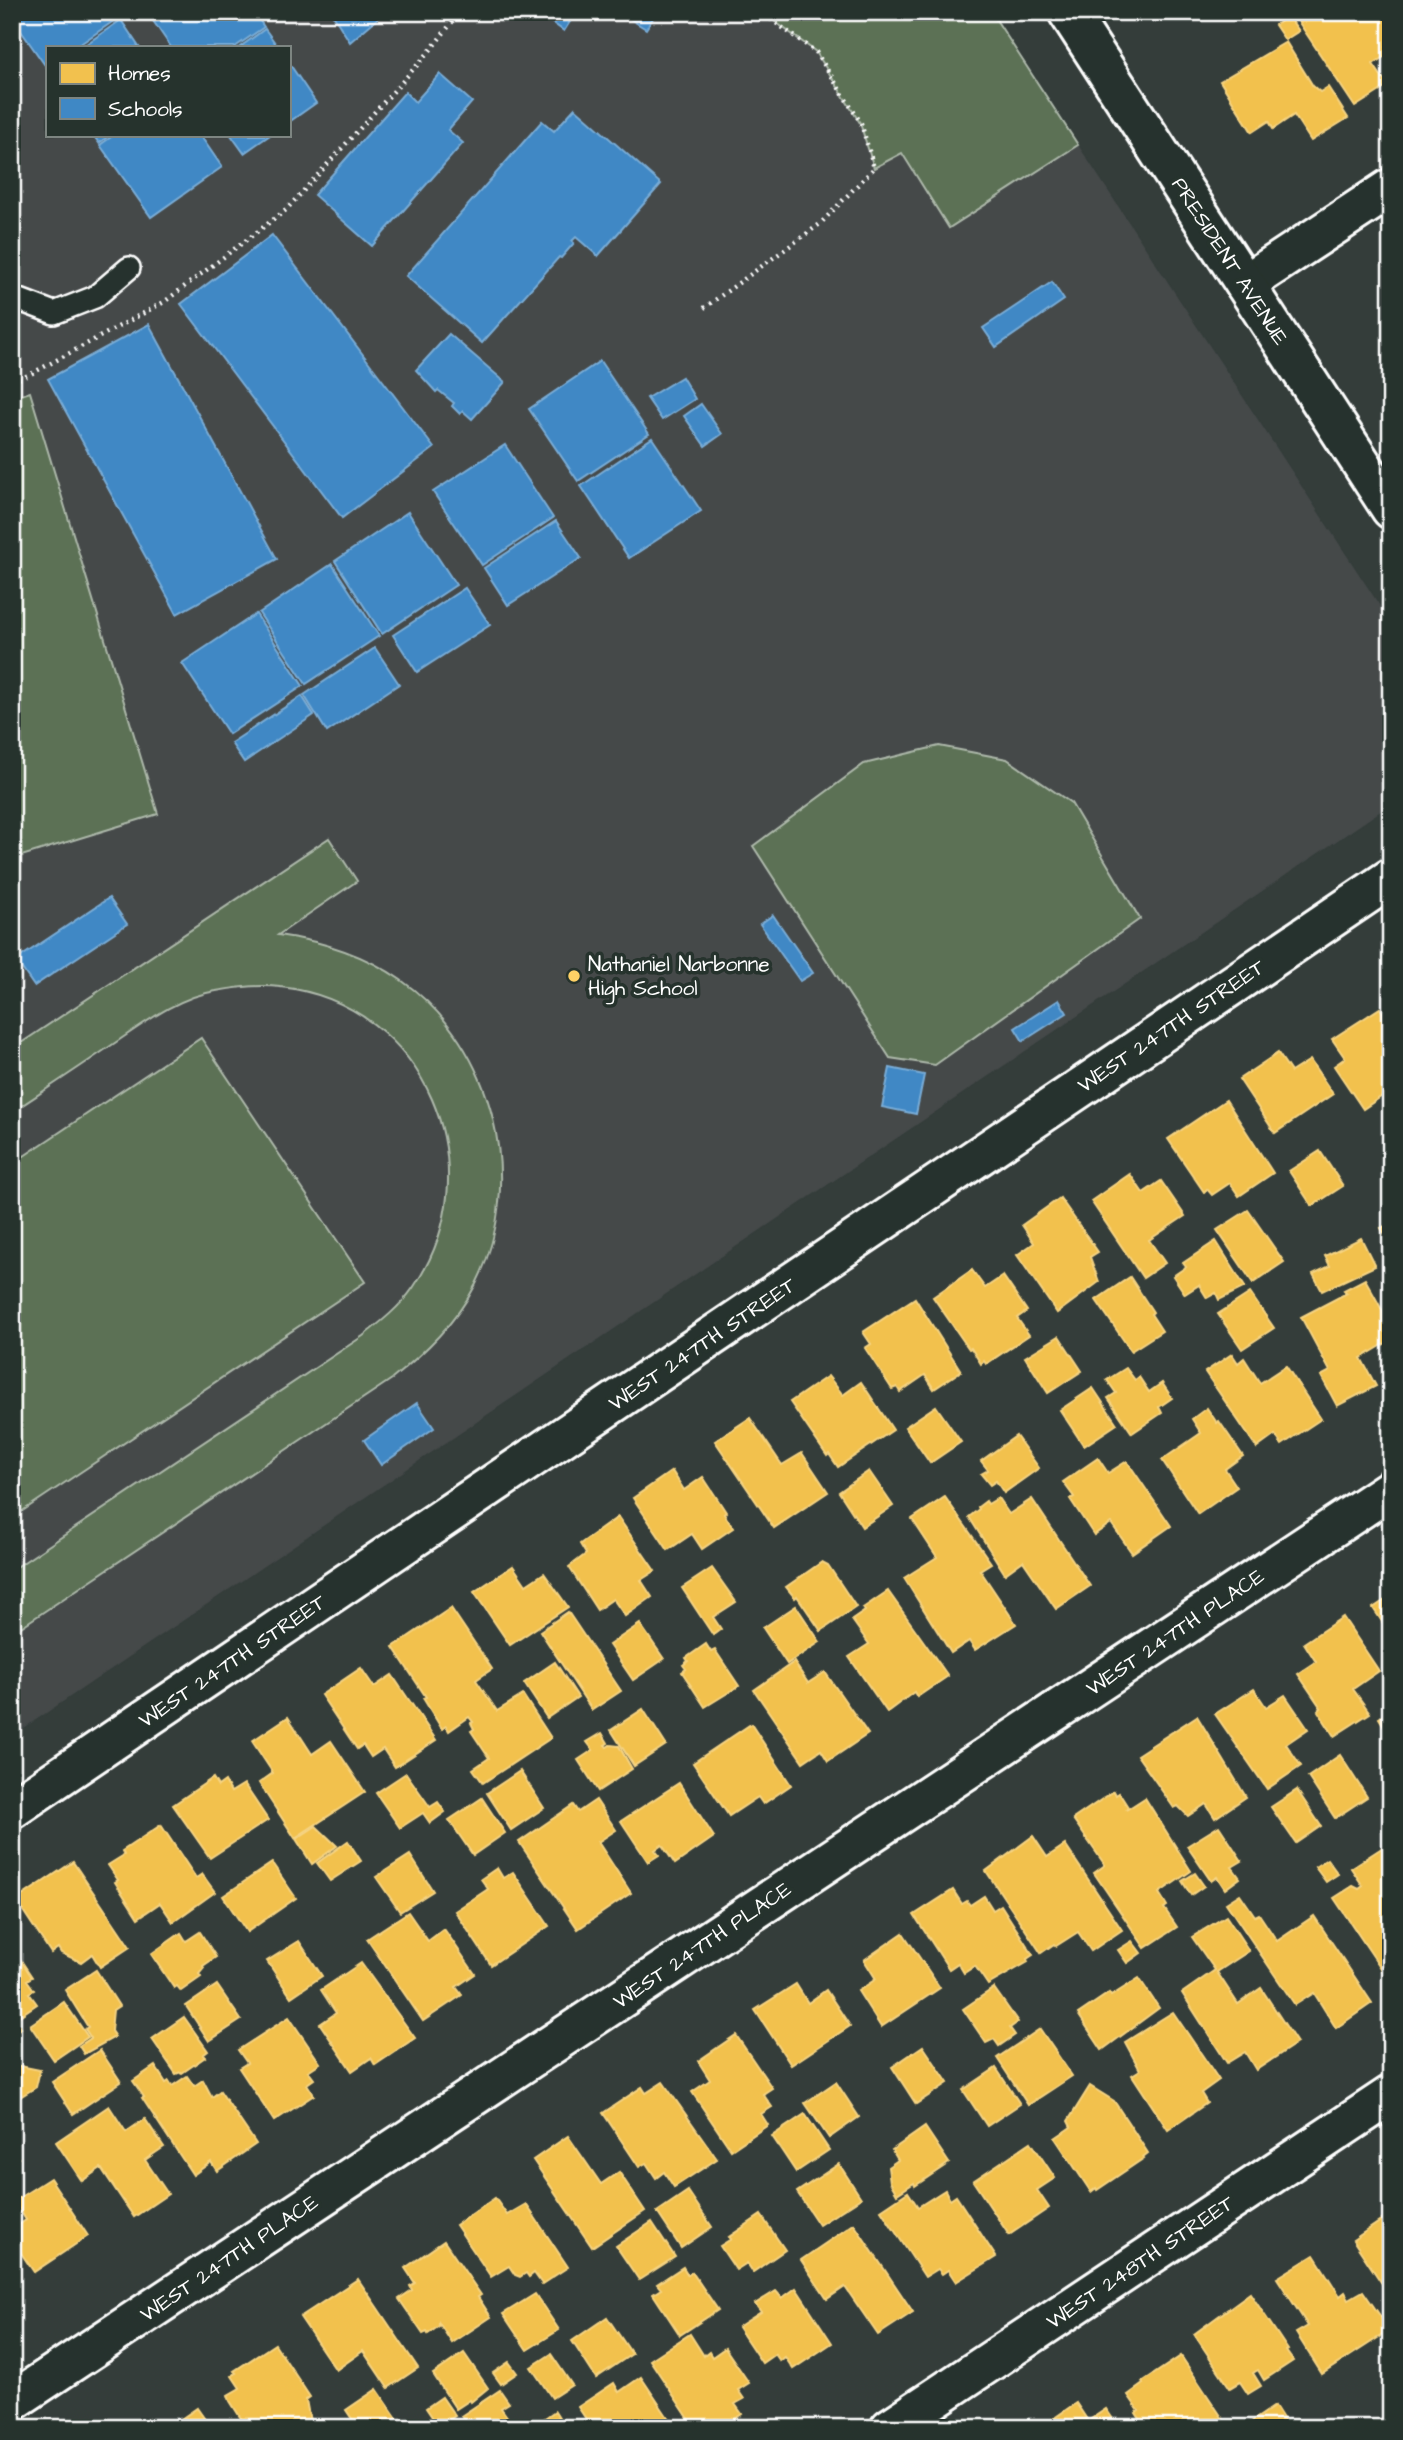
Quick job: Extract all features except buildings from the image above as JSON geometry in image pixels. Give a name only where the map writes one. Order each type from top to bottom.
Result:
[{"type":"street","name":"PRESIDENT AVENUE","points":[[1068,12],[1391,509]]},
{"type":"street","points":[[1245,284],[1391,188]]},
{"type":"street","name":"WEST 247TH STREET","points":[[12,1809],[1391,878]]},
{"type":"street","name":"WEST 247TH PLACE","points":[[19,2409],[1391,1489]]},
{"type":"street","name":"WEST 248TH STREET","points":[[890,2428],[1391,2095]]},
{"type":"lane","points":[[12,297],[54,313],[94,296],[129,268]]},
{"type":"path","points":[[12,381],[29,375],[164,302],[286,210],[429,52],[460,12]]},
{"type":"path","points":[[704,308],[820,224],[874,168],[860,122],[816,52],[761,12]]},
{"type":"shaded area","name":"Nathaniel Narbonne High School","points":[[12,12],[991,12],[1391,623],[1391,804],[12,1736]]},
{"type":"green space","points":[[762,12],[991,12],[1078,145],[949,228],[902,153],[874,168],[860,123],[816,52]]},
{"type":"green space","points":[[30,392],[158,814],[12,859],[12,398]]},
{"type":"green space","points":[[939,746],[1007,759],[1071,803],[1140,919],[935,1065],[890,1058],[753,846],[864,764]]},
{"type":"green space","points":[[329,838],[357,881],[278,935],[342,950],[387,971],[433,1008],[460,1041],[479,1078],[493,1118],[499,1160],[499,1203],[491,1244],[476,1284],[439,1336],[392,1379],[12,1633],[12,1570],[363,1336],[408,1295],[437,1242],[447,1193],[445,1145],[432,1099],[408,1058],[374,1024],[331,1000],[280,987],[264,986],[232,988],[187,999],[160,1013],[12,1112],[12,1049]]},
{"type":"green space","points":[[201,1038],[365,1282],[12,1518],[12,1164]]},
{"type":"place","name":"Nathaniel Narbonne High School","points":[[574,976]]}]
